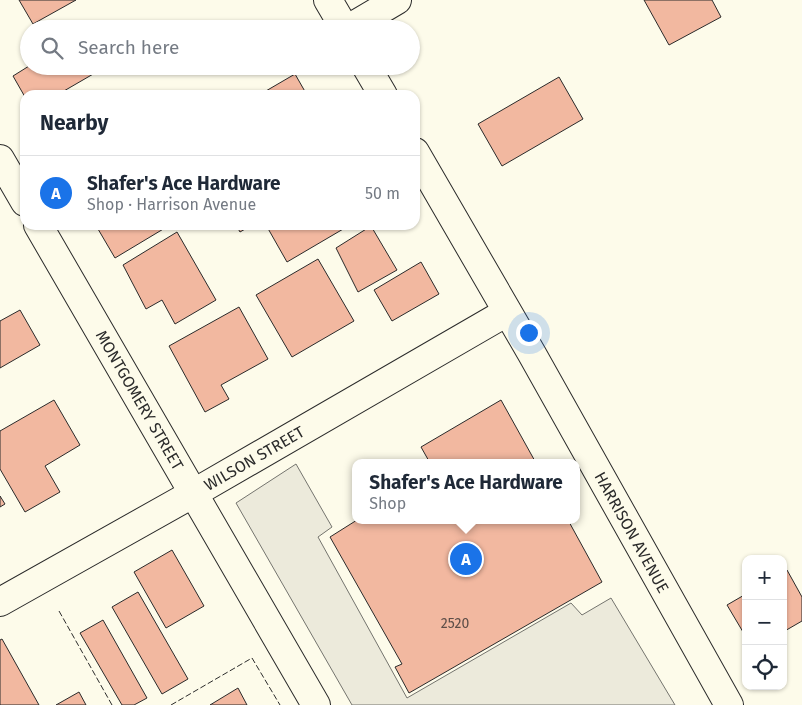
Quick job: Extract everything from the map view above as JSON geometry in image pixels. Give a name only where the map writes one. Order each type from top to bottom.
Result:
[{"type":"street","points":[[328,0],[340,20]]},
{"type":"street","points":[[362,20],[397,0]]},
{"type":"street","points":[[371,75],[380,90]]},
{"type":"street","points":[[0,159],[20,193]]},
{"type":"street","name":"HARRISON AVENUE","points":[[420,161],[729,705]]},
{"type":"street","name":"MONTGOMERY STREET","points":[[41,230],[316,705]]},
{"type":"street","name":"WILSON STREET","points":[[0,602],[194,493],[507,312]]},
{"type":"shaded area","points":[[296,464],[332,527],[318,537],[407,698],[571,603],[582,615],[611,598],[675,705],[352,705],[236,503]]},
{"type":"building","points":[[19,0],[76,0],[40,20],[31,20]]},
{"type":"building","points":[[644,0],[712,0],[721,17],[669,45]]},
{"type":"building","points":[[20,72],[20,75],[91,75],[66,90],[21,90],[13,76]]},
{"type":"building","points":[[296,75],[304,90],[268,90]]},
{"type":"building","points":[[559,77],[583,119],[502,166],[478,124]]},
{"type":"building","points":[[99,230],[162,230],[115,258]]},
{"type":"building","points":[[269,230],[341,230],[287,262]]},
{"type":"building","points":[[365,230],[373,230],[397,270],[358,292],[336,248]]},
{"type":"building","points":[[177,232],[216,300],[175,324],[162,300],[146,309],[123,265]]},
{"type":"building","points":[[318,259],[354,321],[292,357],[256,295]]},
{"type":"building","points":[[421,262],[439,294],[392,321],[374,290]]},
{"type":"building","points":[[239,307],[268,359],[221,385],[229,399],[205,412],[169,346]]},
{"type":"building","points":[[20,310],[40,345],[0,368],[0,321]]},
{"type":"building","points":[[54,400],[80,445],[45,466],[60,492],[25,512],[0,469],[0,431]]},
{"type":"building","points":[[501,400],[534,459],[428,459],[421,447]]},
{"type":"building","points":[[0,496],[5,504],[0,507]]},
{"type":"building","points":[[352,523],[570,524],[602,582],[409,693],[395,667],[402,664],[330,537]]},
{"type":"building","points":[[172,550],[204,606],[166,628],[134,572]]},
{"type":"building","points":[[787,570],[802,597],[802,621],[787,630]]},
{"type":"building","points":[[138,592],[188,679],[162,694],[112,607]]},
{"type":"building","points":[[742,596],[742,630],[727,605]]},
{"type":"building","points":[[103,620],[147,698],[134,705],[122,705],[80,633]]},
{"type":"building","points":[[2,639],[39,705],[0,705],[0,640]]},
{"type":"building","points":[[238,688],[247,705],[210,705]]},
{"type":"building","points":[[79,692],[86,705],[56,705]]},
{"type":"fence","points":[[59,611],[112,705]]},
{"type":"fence","points":[[171,705],[252,658],[280,705]]},
{"type":"place","name":"Shafer's Ace Hardware","points":[[466,559]]}]
